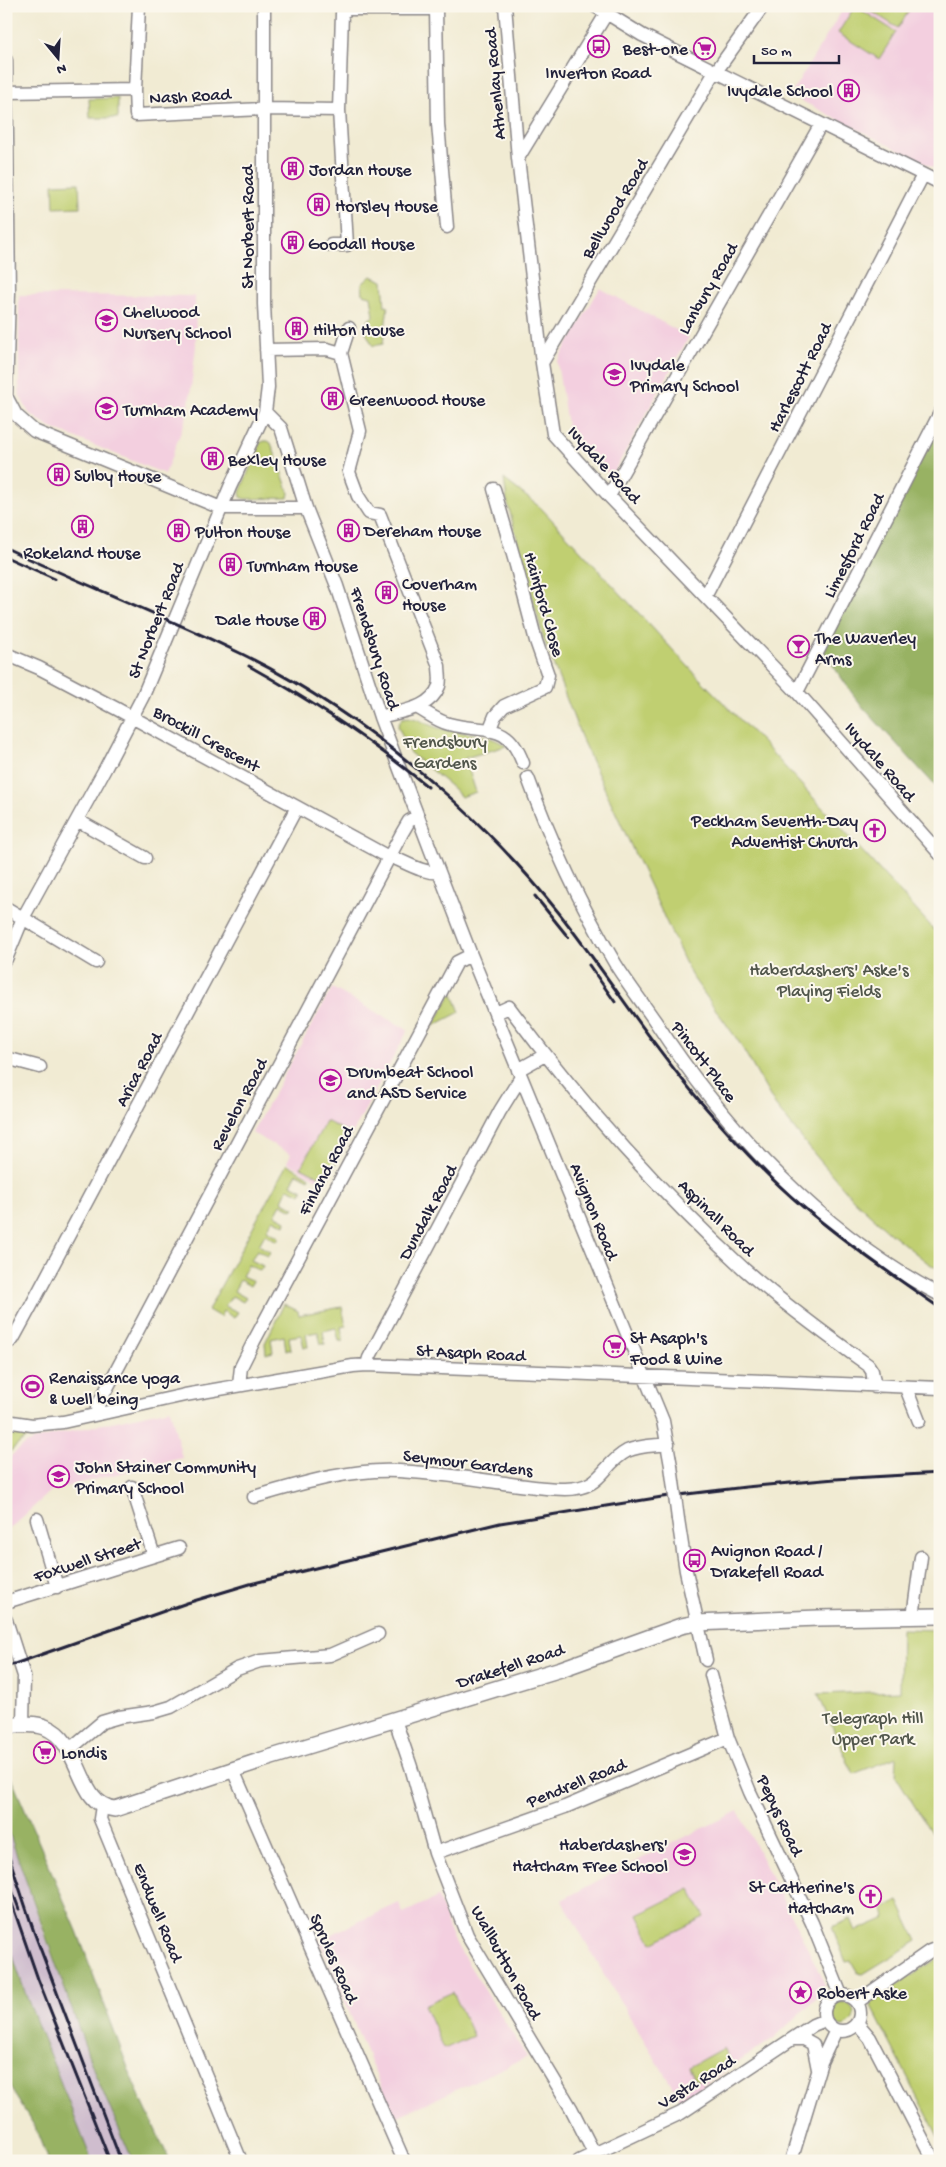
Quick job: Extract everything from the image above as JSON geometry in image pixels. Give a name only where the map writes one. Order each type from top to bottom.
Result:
[{"type":"main road","name":"Drakefell Road","points":[[102,1806],[115,1809],[234,1770],[543,1675],[681,1626],[940,1616]]},
{"type":"main road","points":[[6,1726],[23,1724],[44,1726],[58,1735],[70,1749],[91,1796],[102,1806]]},
{"type":"street","name":"Nash Road","points":[[140,6],[135,90],[136,115],[264,109]]},
{"type":"street","name":"St Norbert Road","points":[[6,959],[23,918],[132,718],[159,659],[221,508],[265,412],[268,387],[266,350],[264,6]]},
{"type":"street","name":"Athenlay Road","points":[[505,6],[518,158]]},
{"type":"street","name":"Bellwood Road","points":[[542,363],[716,72],[763,6]]},
{"type":"street","points":[[331,245],[347,245],[339,110],[342,13],[348,9],[436,9],[438,124],[447,227]]},
{"type":"street","points":[[518,158],[604,9],[642,35],[940,182]]},
{"type":"street","points":[[6,60],[9,292],[6,396],[16,415],[34,432],[221,508],[306,508]]},
{"type":"street","points":[[7,92],[135,90]]},
{"type":"street","points":[[264,109],[339,110]]},
{"type":"street","name":"Lanbury Road","points":[[609,496],[821,124]]},
{"type":"street","name":"Ivydale Road","points":[[518,158],[542,363],[553,434],[609,496],[797,692],[940,854]]},
{"type":"street","name":"Harlescott Road","points":[[706,595],[923,174]]},
{"type":"street","points":[[348,328],[340,353],[360,430],[349,472],[363,506],[368,513],[380,515],[439,666],[440,685],[433,696],[418,708],[380,716]]},
{"type":"street","points":[[266,350],[327,349],[340,353]]},
{"type":"street","name":"Frendsbury Road","points":[[265,412],[281,428],[306,508],[337,586],[380,716],[439,872]]},
{"type":"street","name":"Limesford Road","points":[[797,692],[940,413]]},
{"type":"street","name":"Hainford Close","points":[[489,731],[495,716],[504,706],[545,687],[548,675],[536,641],[494,489]]},
{"type":"street","name":"Brockill Crescent","points":[[6,654],[39,668],[390,856]]},
{"type":"street","points":[[418,708],[450,725],[508,736],[523,763]]},
{"type":"street","name":"Pincott Place","points":[[528,778],[579,896],[617,967],[675,1054],[712,1101],[752,1147],[831,1221],[893,1268],[940,1295]]},
{"type":"street","name":"Arica Road","points":[[6,1344],[13,1339],[36,1298],[297,807]]},
{"type":"street","name":"Revelon Road","points":[[98,1414],[97,1407],[390,856],[409,821],[418,816]]},
{"type":"street","points":[[77,820],[145,858]]},
{"type":"street","points":[[390,856],[428,873],[439,872]]},
{"type":"street","name":"Avignon Road","points":[[439,872],[471,955],[663,1422],[696,1624]]},
{"type":"street","points":[[6,908],[96,962]]},
{"type":"street","name":"Finland Road","points":[[239,1385],[242,1367],[254,1341],[377,1110],[457,962],[471,955]]},
{"type":"street","name":"Aspinall Road","points":[[496,1013],[509,1008],[545,1055],[647,1172],[698,1225],[746,1271],[818,1330],[868,1365],[872,1371],[875,1387]]},
{"type":"street","points":[[520,1074],[545,1055]]},
{"type":"street","points":[[6,1058],[40,1067]]},
{"type":"street","name":"Dundalk Road","points":[[367,1365],[368,1358],[520,1074]]},
{"type":"street","name":"St Asaph Road","points":[[6,1421],[32,1425],[48,1424],[239,1385],[367,1365],[875,1387],[940,1388]]},
{"type":"street","points":[[906,1388],[920,1422]]},
{"type":"street","name":"Seymour Gardens","points":[[254,1497],[336,1476],[375,1471],[398,1471],[462,1477],[530,1487],[578,1488],[600,1478],[627,1451],[639,1447],[668,1444]]},
{"type":"street","points":[[132,1488],[154,1556]]},
{"type":"street","points":[[37,1518],[57,1587]]},
{"type":"street","name":"Foxwell Street","points":[[6,1602],[179,1548]]},
{"type":"street","points":[[913,1617],[922,1557]]},
{"type":"street","points":[[6,1620],[24,1676],[23,1724]]},
{"type":"street","points":[[696,1624],[706,1660]]},
{"type":"street","points":[[70,1749],[92,1728],[102,1722],[171,1707],[236,1669],[260,1661],[330,1655],[378,1634]]},
{"type":"street","name":"Pepys Road","points":[[711,1675],[728,1738],[750,1792],[812,1923],[841,1995]]},
{"type":"street","name":"Wallbutton Road","points":[[395,1720],[411,1767],[435,1853],[467,1935],[571,2108],[597,2157]]},
{"type":"street","name":"Pendrell Road","points":[[435,1853],[565,1807],[728,1738]]},
{"type":"street","name":"Sprules Road","points":[[234,1770],[404,2161]]},
{"type":"street","name":"Endwell Road","points":[[102,1806],[100,1819],[241,2161]]},
{"type":"street","points":[[857,2002],[930,1951],[940,1947]]},
{"type":"street","points":[[841,1995],[848,1995],[857,2002],[860,2014],[858,2024],[852,2028],[836,2030],[827,2024],[824,2008],[827,2001],[841,1995]]},
{"type":"street","name":"Vesta Road","points":[[579,2161],[597,2157],[681,2114],[814,2025],[825,2020]]},
{"type":"street","points":[[858,2024],[870,2038],[934,2161]]},
{"type":"street","points":[[791,2161],[818,2072],[836,2030]]},
{"type":"street","points":[[793,2039],[804,2039],[813,2044],[818,2072]]},
{"type":"shaded area","points":[[845,6],[940,6],[940,171],[790,95]]},
{"type":"shaded area","name":"Ivydale Primary School","points":[[600,288],[689,337],[611,477],[568,431],[557,362]]},
{"type":"shaded area","name":"Turnham Academy","points":[[19,295],[195,296],[196,346],[188,413],[165,474],[49,427],[29,413],[20,396],[19,385]]},
{"type":"shaded area","name":"Drumbeat School and ASD Service","points":[[332,988],[408,1030],[325,1184],[287,1162],[291,1154],[252,1133]]},
{"type":"shaded area","name":"John Stainer Community Primary School","points":[[170,1409],[182,1458],[52,1490],[6,1532],[6,1461],[26,1444],[41,1438]]},
{"type":"shaded area","points":[[738,1811],[822,1977],[824,1985],[821,1994],[774,2038],[681,2101],[606,1978],[562,1900],[612,1873]]},
{"type":"shaded area","points":[[6,1823],[95,2074],[133,2161],[92,2161],[27,1998],[6,1936]]},
{"type":"shaded area","points":[[438,1897],[452,1938],[527,2057],[394,2118],[319,1940],[399,1903],[403,1913]]},
{"type":"green space","points":[[855,6],[896,32],[879,59],[838,33]]},
{"type":"green space","points":[[863,6],[912,6],[898,28]]},
{"type":"green space","points":[[118,98],[118,118],[90,118],[89,99]]},
{"type":"green space","points":[[79,183],[80,207],[54,208],[53,184]]},
{"type":"green space","points":[[371,276],[383,281],[385,307],[388,306],[383,344],[373,346],[364,329],[369,319],[374,316],[371,296],[363,294],[362,284]]},
{"type":"green space","points":[[940,422],[940,791],[859,703],[820,647]]},
{"type":"green space","points":[[264,441],[271,443],[289,493],[288,498],[245,499],[241,497],[240,492],[260,443]]},
{"type":"green space","name":"Haberdashers' Aske's Playing Fields","points":[[504,479],[541,508],[699,678],[763,743],[940,936],[940,1270],[928,1263],[888,1231],[853,1199],[811,1150],[775,1105],[739,1042],[691,975],[583,742],[543,637],[507,501]]},
{"type":"green space","name":"Frendsbury Gardens","points":[[409,717],[438,728],[491,738],[506,746],[465,758],[476,792],[461,797],[453,788],[409,752],[398,726],[402,718]]},
{"type":"green space","points":[[452,992],[460,1012],[433,1026]]},
{"type":"green space","points":[[326,1121],[351,1134],[327,1180],[301,1167]]},
{"type":"green space","points":[[287,1164],[310,1177],[309,1179],[297,1173],[291,1184],[303,1190],[301,1194],[288,1188],[282,1201],[294,1208],[292,1210],[281,1204],[275,1215],[286,1221],[285,1225],[273,1219],[267,1230],[279,1237],[277,1241],[265,1234],[259,1245],[270,1252],[268,1256],[257,1250],[251,1260],[263,1266],[260,1271],[248,1265],[242,1276],[253,1281],[250,1286],[240,1280],[234,1291],[246,1298],[243,1302],[232,1296],[225,1306],[238,1312],[234,1318],[223,1311],[220,1317],[208,1310]]},
{"type":"green space","points":[[284,1304],[298,1311],[299,1315],[342,1307],[346,1326],[341,1327],[343,1341],[339,1341],[336,1328],[323,1331],[325,1344],[321,1344],[318,1332],[306,1334],[308,1347],[304,1347],[301,1335],[289,1337],[291,1350],[286,1350],[284,1336],[271,1339],[273,1352],[266,1354],[265,1343]]},
{"type":"green space","points":[[12,1431],[23,1434],[36,1433],[21,1442],[6,1455],[6,1432]]},
{"type":"green space","name":"Telegraph Hill Upper Park","points":[[901,1629],[939,1630],[940,1847],[896,1776],[897,1757],[853,1774],[818,1694],[900,1691]]},
{"type":"green space","points":[[6,1766],[77,1931],[134,2084],[170,2161],[133,2161],[95,2074],[6,1823]]},
{"type":"green space","points":[[690,1889],[704,1917],[652,1943],[638,1915]]},
{"type":"green space","points":[[898,1901],[917,1941],[863,1974],[858,1973],[851,1961],[846,1962],[832,1927],[851,1919],[856,1931],[886,1918],[884,1909]]},
{"type":"green space","points":[[6,1936],[27,1998],[92,2161],[48,2161],[35,2127],[6,2081]]},
{"type":"green space","points":[[940,1957],[940,2140],[871,2006],[874,1999]]},
{"type":"green space","points":[[453,1992],[473,2036],[444,2049],[424,2005]]},
{"type":"green space","points":[[842,2002],[851,2005],[854,2014],[851,2023],[842,2026],[833,2023],[830,2014],[833,2005]]},
{"type":"green space","points":[[723,2048],[731,2063],[696,2081],[689,2067]]},
{"type":"railway","points":[[6,548],[184,627],[271,669],[353,720],[405,759],[468,814],[534,883],[577,936],[680,1077],[723,1128],[761,1168],[788,1194],[836,1233],[940,1308]]},
{"type":"railway","points":[[6,557],[55,579]]},
{"type":"railway","points":[[249,666],[341,722],[428,787]]},
{"type":"railway","points":[[535,896],[568,937]]},
{"type":"railway","points":[[589,965],[615,1002]]},
{"type":"railway","points":[[6,1667],[187,1603],[250,1584],[500,1523],[662,1497],[746,1487],[835,1479],[940,1473]]},
{"type":"railway","points":[[6,1848],[34,1932],[121,2161]]},
{"type":"railway","points":[[6,1874],[19,1909]]},
{"type":"railway","points":[[12,1904],[38,1979],[110,2161]]},
{"type":"place","name":"Inverton Road","points":[[598,47]]},
{"type":"place","name":"Best-one","points":[[704,48]]},
{"type":"place","name":"Ivydale School","points":[[849,90]]},
{"type":"place","name":"Jordan House","points":[[293,169]]},
{"type":"place","name":"Horsley House","points":[[319,205]]},
{"type":"place","name":"Goodall House","points":[[292,243]]},
{"type":"place","name":"Chelwood Nursery School","points":[[107,321]]},
{"type":"place","name":"Hilton House","points":[[297,329]]},
{"type":"place","name":"Ivydale Primary School","points":[[614,374]]},
{"type":"place","name":"Greenwood House","points":[[333,399]]},
{"type":"place","name":"Turnham Academy","points":[[107,409]]},
{"type":"place","name":"Bexley House","points":[[212,459]]},
{"type":"place","name":"Sulby House","points":[[58,475]]},
{"type":"place","name":"Rokeland House","points":[[82,527]]},
{"type":"place","name":"Dereham House","points":[[348,530]]},
{"type":"place","name":"Pulton House","points":[[179,531]]},
{"type":"place","name":"Turnham House","points":[[231,565]]},
{"type":"place","name":"Coverham House","points":[[386,593]]},
{"type":"place","name":"Dale House","points":[[315,619]]},
{"type":"place","name":"The Waverley Arms","points":[[799,647]]},
{"type":"place","name":"Peckham Seventh-Day Adventist Church","points":[[874,830]]},
{"type":"place","name":"Drumbeat School and ASD Service","points":[[331,1081]]},
{"type":"place","name":"St Asaph's Food & Wine","points":[[614,1347]]},
{"type":"place","name":"Renaissance yoga & well being","points":[[33,1387]]},
{"type":"place","name":"John Stainer Community Primary School","points":[[59,1476]]},
{"type":"place","name":"Avignon Road / Drakefell Road","points":[[695,1560]]},
{"type":"place","name":"Londis","points":[[45,1752]]},
{"type":"place","name":"Haberdashers' Hatcham Free School","points":[[684,1854]]},
{"type":"place","name":"St Catherine's Hatcham","points":[[870,1896]]},
{"type":"place","name":"Robert Aske","points":[[801,1992]]}]
